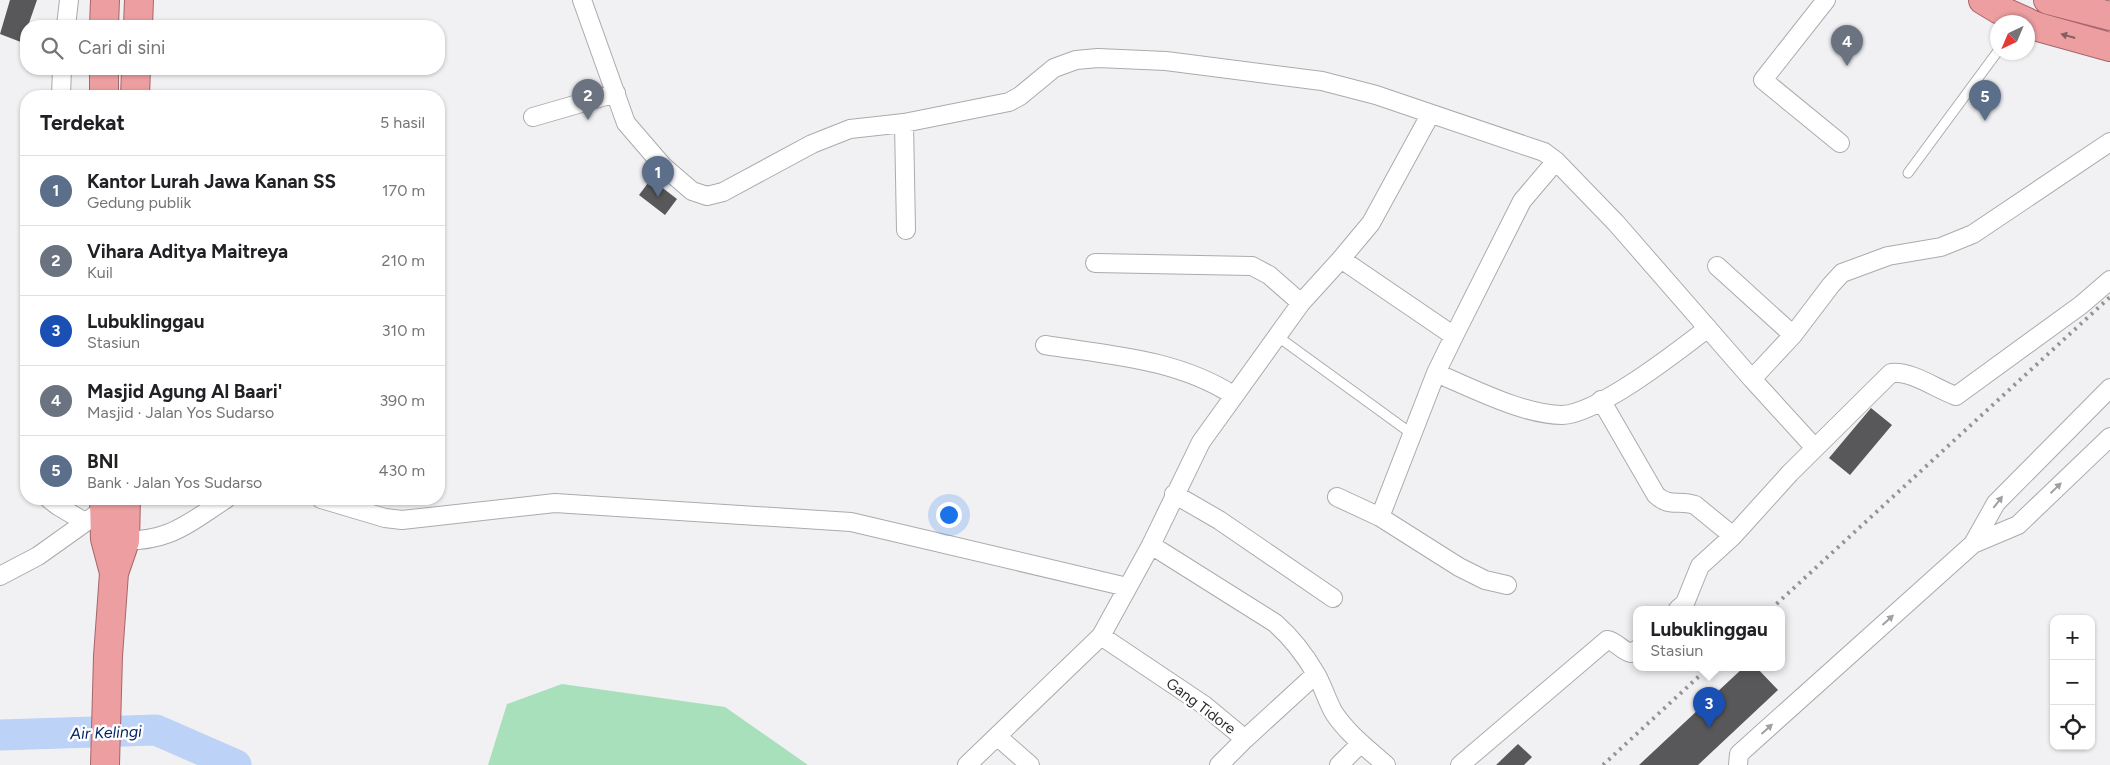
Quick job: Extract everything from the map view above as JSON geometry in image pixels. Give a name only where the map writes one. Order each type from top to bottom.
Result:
[{"type":"highway","points":[[104,0],[104,20]]},
{"type":"highway","points":[[138,20],[139,0]]},
{"type":"highway","points":[[2057,1],[2110,16]]},
{"type":"highway","points":[[2011,14],[2056,32],[2110,46]]},
{"type":"highway","points":[[104,75],[104,90]]},
{"type":"highway","points":[[135,90],[136,75]]},
{"type":"highway","points":[[105,765],[108,656],[114,573],[108,518]]},
{"type":"street","points":[[67,20],[69,0]]},
{"type":"street","points":[[582,0],[626,124],[657,159],[692,191],[707,196],[723,192],[812,144],[835,135],[850,130],[904,123],[1009,102],[1020,96],[1054,68],[1076,60],[1098,58],[1166,61],[1322,81],[1376,95],[1430,115],[1544,152],[1556,161],[1616,223],[1815,448]]},
{"type":"street","points":[[1826,0],[1763,80],[1840,143]]},
{"type":"street","points":[[61,90],[62,75]]},
{"type":"street","points":[[533,116],[616,93]]},
{"type":"street","points":[[967,765],[1101,636],[1151,544],[1200,442],[1232,395],[1301,303],[1342,259],[1371,223],[1430,115]]},
{"type":"street","points":[[904,123],[906,230]]},
{"type":"street","points":[[1752,379],[1793,335],[1831,285],[1842,274],[1888,256],[1941,247],[1973,234],[2110,142]]},
{"type":"street","points":[[1380,517],[1436,373],[1454,336],[1522,201],[1556,161]]},
{"type":"street","points":[[1342,259],[1454,336]]},
{"type":"street","points":[[1095,263],[1252,266],[1269,274],[1301,303]]},
{"type":"street","points":[[1717,266],[1793,335]]},
{"type":"street","points":[[1682,606],[1685,603],[1700,566],[1733,536],[1815,448],[1891,373],[1900,372],[1956,396],[2081,305],[2110,280]]},
{"type":"street","points":[[1436,373],[1529,410],[1563,415],[1589,407],[1634,382],[1708,328]]},
{"type":"street","points":[[1045,345],[1147,361],[1207,380],[1232,395]]},
{"type":"street","points":[[1738,765],[1739,754],[1973,544],[1996,503],[2110,388]]},
{"type":"street","points":[[1601,400],[1656,495],[1668,503],[1689,502],[1695,504],[1733,536]]},
{"type":"street","points":[[1973,544],[2018,525],[2110,437]]},
{"type":"street","points":[[1174,494],[1218,520],[1333,598]]},
{"type":"street","points":[[1337,498],[1380,517],[1459,567],[1485,580],[1507,585]]},
{"type":"street","points":[[342,505],[386,518],[402,520],[555,503],[851,522],[1127,587]]},
{"type":"street","points":[[57,505],[108,518],[154,539],[170,534],[216,505]]},
{"type":"street","points":[[0,576],[108,518]]},
{"type":"street","points":[[1151,544],[1275,624],[1295,643],[1316,674],[1334,712],[1361,743],[1386,765]]},
{"type":"street","name":"Gang Tidore","points":[[1101,636],[1197,700],[1245,739],[1316,674]]},
{"type":"street","points":[[1460,765],[1607,640],[1624,652],[1633,652]]},
{"type":"street","points":[[998,737],[1030,765]]},
{"type":"street","points":[[1219,765],[1245,739]]},
{"type":"street","points":[[1338,765],[1361,743]]},
{"type":"lane","points":[[1908,173],[1991,60]]},
{"type":"lane","points":[[1277,336],[1412,434]]},
{"type":"green space","points":[[562,684],[725,707],[808,765],[488,765],[507,704]]},
{"type":"building","points":[[10,0],[37,0],[30,20],[20,20],[20,42],[0,34]]},
{"type":"building","points":[[651,179],[677,199],[665,215],[639,195]]},
{"type":"building","points":[[1871,408],[1892,425],[1850,475],[1829,458]]},
{"type":"building","points":[[1740,671],[1760,671],[1778,690],[1698,765],[1639,765]]},
{"type":"building","points":[[1518,744],[1532,757],[1524,765],[1496,765]]},
{"type":"waterway","name":"Air Kelingi","points":[[0,735],[156,730],[236,765]]},
{"type":"railway","points":[[1774,606],[2110,297]]},
{"type":"railway","points":[[1603,765],[1705,671]]},
{"type":"place","name":"Masjid Agung Al Baari'","points":[[1847,66]]},
{"type":"place","name":"Vihara Aditya Maitreya","points":[[588,120]]},
{"type":"place","name":"BNI","points":[[1985,121]]},
{"type":"place","name":"Kantor Lurah Jawa Kanan SS","points":[[658,197]]},
{"type":"place","name":"Lubuklinggau","points":[[1709,728]]}]
